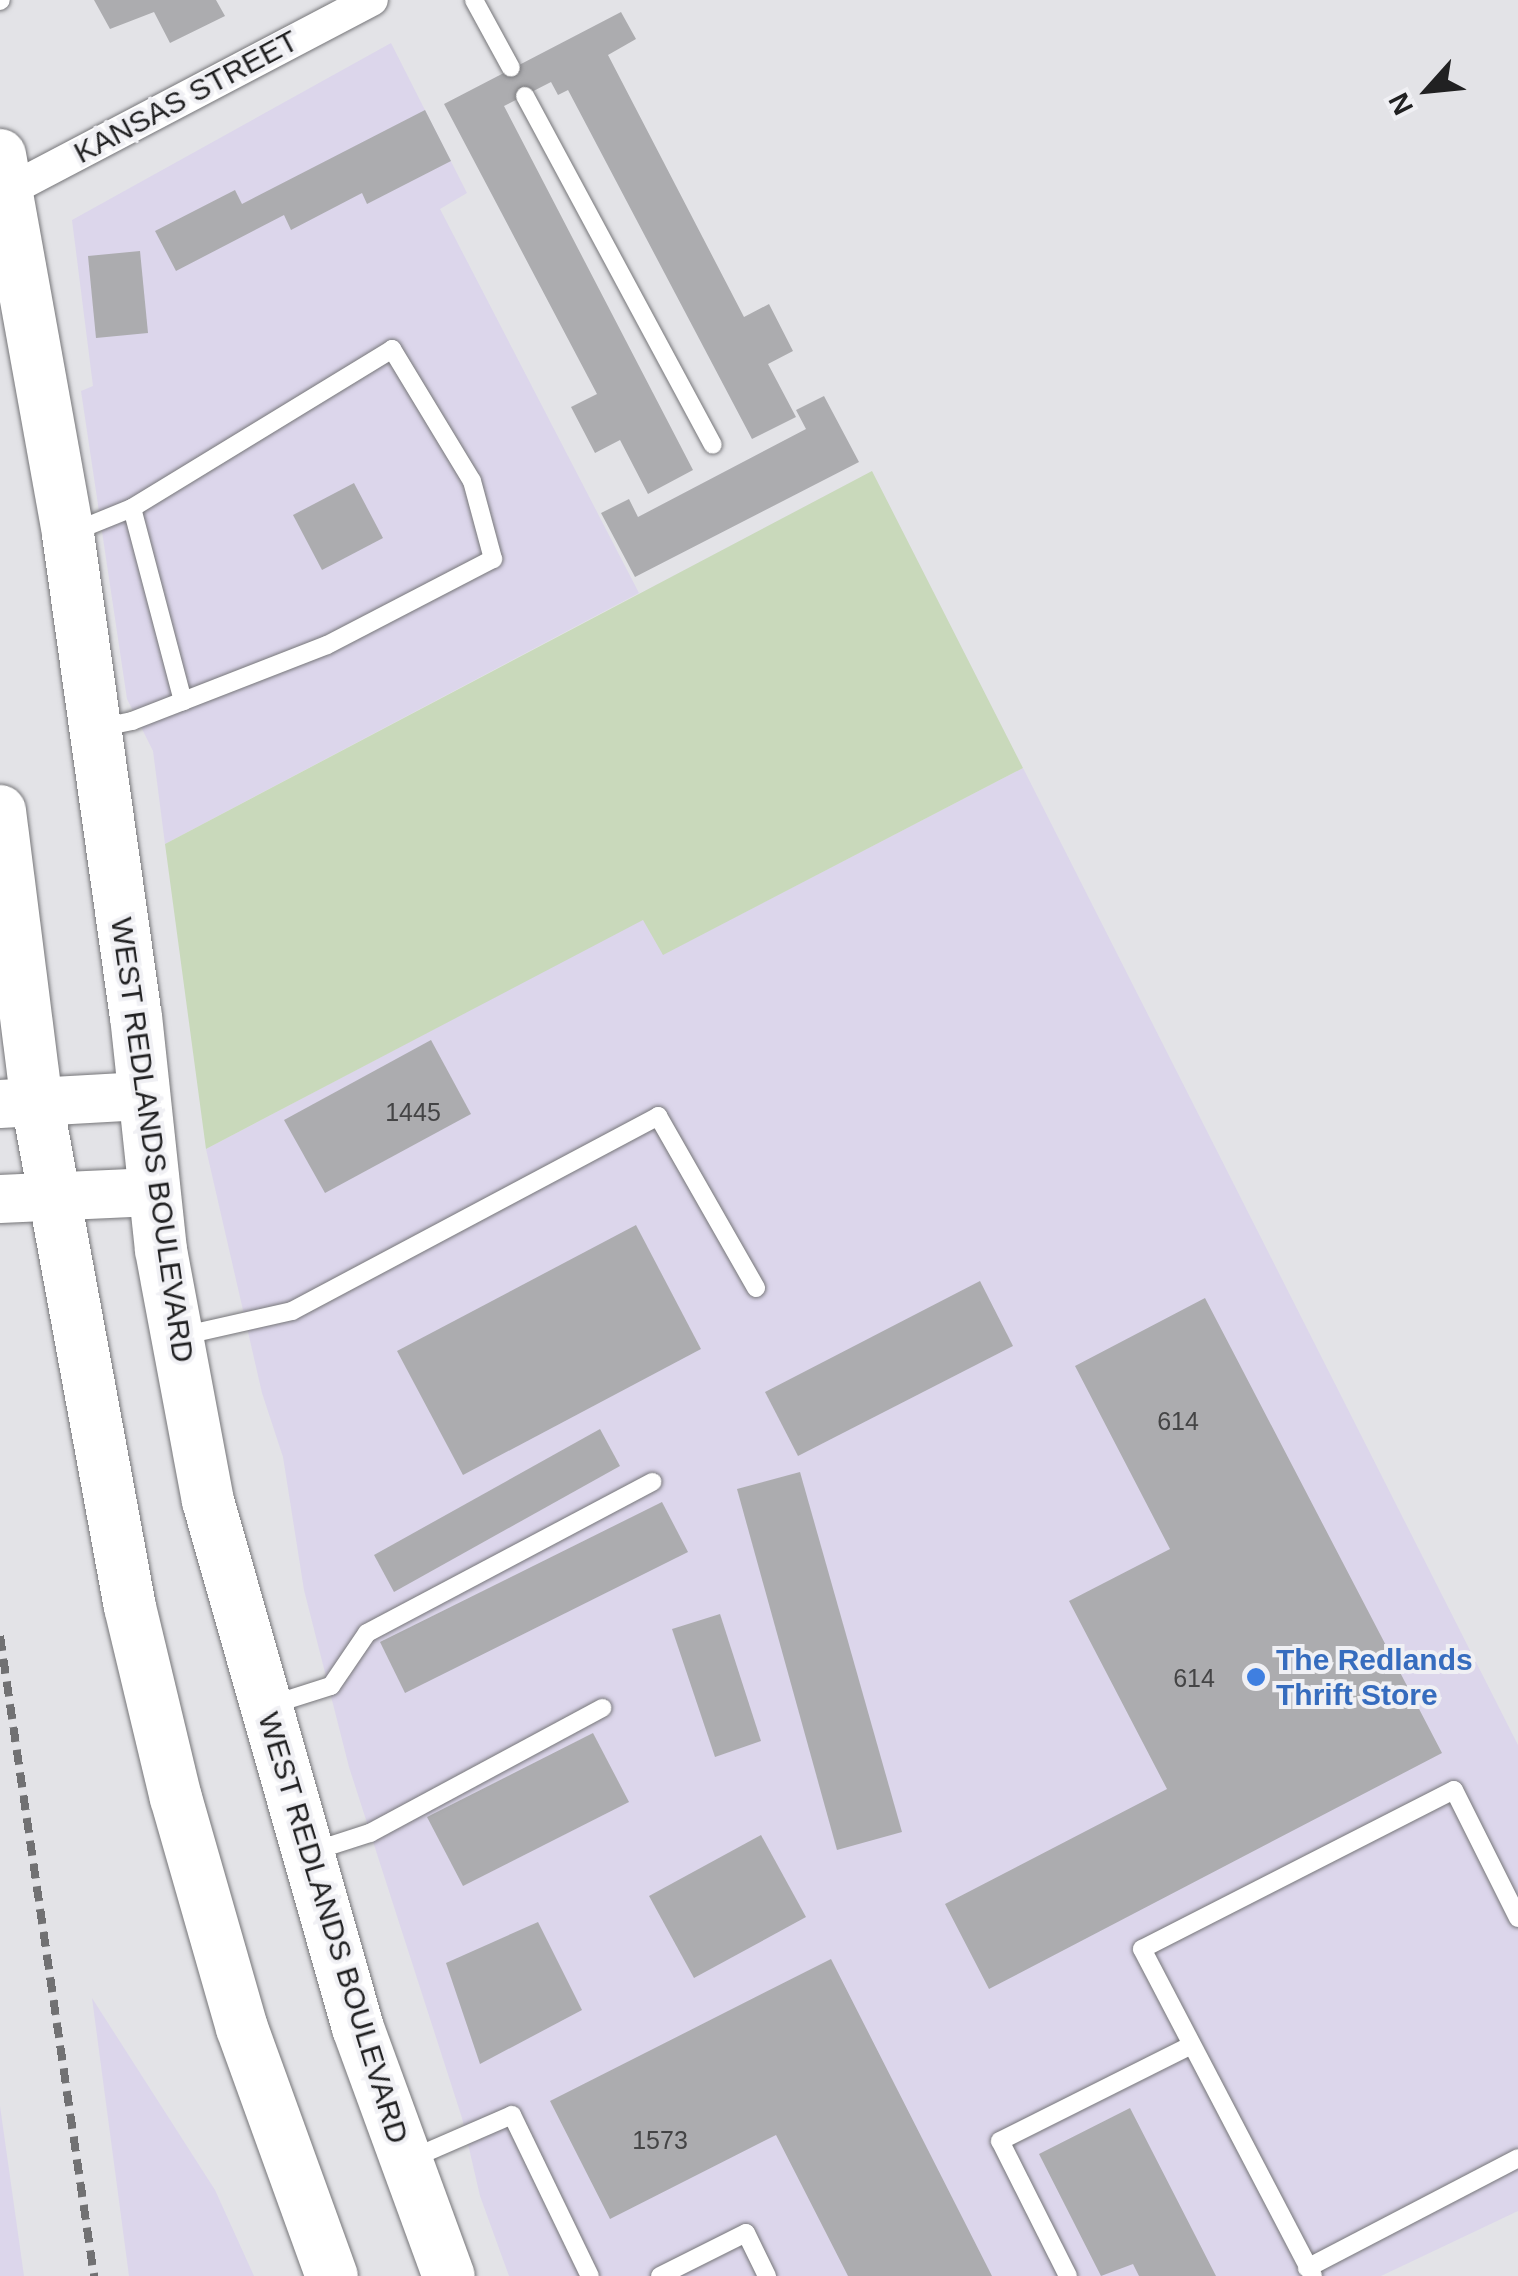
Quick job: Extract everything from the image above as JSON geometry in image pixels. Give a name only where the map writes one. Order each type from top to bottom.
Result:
[{"type":"main road","name":"WEST REDLANDS BOULEVARD","points":[[2,180],[68,534],[136,1016],[153,1192],[208,1501],[305,1854],[358,2028],[449,2276]]},
{"type":"main road","points":[[0,811],[18,1103],[54,1198],[130,1607],[176,1798],[242,2028],[332,2276]]},
{"type":"main road","points":[[18,1103],[142,1096]]},
{"type":"main road","points":[[0,1199],[153,1192]]},
{"type":"street","name":"KANSAS STREET","points":[[2,180],[372,0]]},
{"type":"lane","points":[[474,0],[511,68]]},
{"type":"lane","points":[[525,96],[713,445]]},
{"type":"lane","points":[[68,534],[132,508],[392,348],[472,481],[492,559],[328,645],[132,722],[95,729]]},
{"type":"lane","points":[[132,508],[183,701]]},
{"type":"lane","points":[[176,1337],[292,1311],[658,1116],[756,1288]]},
{"type":"lane","points":[[264,1708],[331,1686],[368,1632],[652,1482]]},
{"type":"lane","points":[[305,1854],[370,1833],[602,1708]]},
{"type":"lane","points":[[1518,1918],[1454,1790],[1142,1949],[1310,2272],[1518,2158]]},
{"type":"lane","points":[[1068,2276],[1000,2141],[1190,2046]]},
{"type":"lane","points":[[407,2160],[512,2115],[590,2276]]},
{"type":"lane","points":[[660,2276],[746,2233],[768,2276]]},
{"type":"shaded area","points":[[391,43],[467,193],[440,209],[639,593],[165,844],[153,751],[127,699],[81,391],[93,386],[72,220]]},
{"type":"shaded area","points":[[1023,768],[1518,1745],[1518,2211],[1381,2276],[509,2276],[480,2196],[462,2118],[349,1767],[304,1590],[283,1457],[262,1393],[206,1149],[643,919],[664,954]]},
{"type":"shaded area","points":[[92,1998],[215,2190],[254,2276],[129,2276]]},
{"type":"shaded area","points":[[0,2106],[24,2276],[0,2276]]},
{"type":"green space","points":[[872,471],[1023,768],[663,955],[643,920],[206,1149],[165,844]]},
{"type":"building","points":[[94,0],[216,0],[225,16],[170,43],[154,12],[110,29]]},
{"type":"building","points":[[621,12],[636,39],[608,55],[744,317],[769,304],[793,351],[768,364],[796,417],[752,439],[568,90],[558,95],[551,82],[504,106],[693,470],[648,494],[620,440],[595,453],[571,407],[597,394],[444,104]]},
{"type":"building","points":[[425,110],[451,161],[367,204],[362,193],[291,230],[284,215],[176,271],[155,231],[235,190],[242,204]]},
{"type":"building","points":[[140,251],[148,333],[96,338],[88,256]]},
{"type":"building","points":[[824,396],[859,462],[635,577],[601,513],[629,499],[638,517],[806,429],[796,410]]},
{"type":"building","points":[[354,483],[383,538],[322,570],[293,515]]},
{"type":"building","points":[[431,1040],[471,1114],[325,1193],[284,1120]]},
{"type":"building","points":[[636,1225],[701,1349],[463,1475],[397,1351]]},
{"type":"building","points":[[980,1281],[1013,1346],[798,1456],[765,1392]]},
{"type":"building","name":"The Redlands Thrift Store","points":[[1205,1298],[1442,1753],[989,1989],[945,1904],[1167,1789],[1069,1601],[1170,1549],[1075,1366]]},
{"type":"building","points":[[600,1429],[620,1466],[394,1592],[374,1555]]},
{"type":"building","points":[[800,1472],[902,1832],[837,1850],[737,1489]]},
{"type":"building","points":[[662,1502],[688,1552],[405,1693],[380,1642]]},
{"type":"building","points":[[720,1614],[761,1741],[715,1757],[672,1629]]},
{"type":"building","points":[[593,1733],[629,1802],[463,1886],[427,1817]]},
{"type":"building","points":[[761,1835],[806,1917],[694,1978],[649,1896]]},
{"type":"building","points":[[538,1922],[582,2010],[480,2064],[446,1963]]},
{"type":"building","points":[[831,1959],[992,2276],[848,2276],[776,2135],[610,2219],[550,2101]]},
{"type":"building","points":[[1130,2108],[1216,2276],[1139,2276],[1133,2264],[1101,2276],[1039,2154]]},
{"type":"railway","points":[[0,1636],[94,2276]]},
{"type":"place","name":"The Redlands Thrift Store","points":[[1256,1677]]}]
